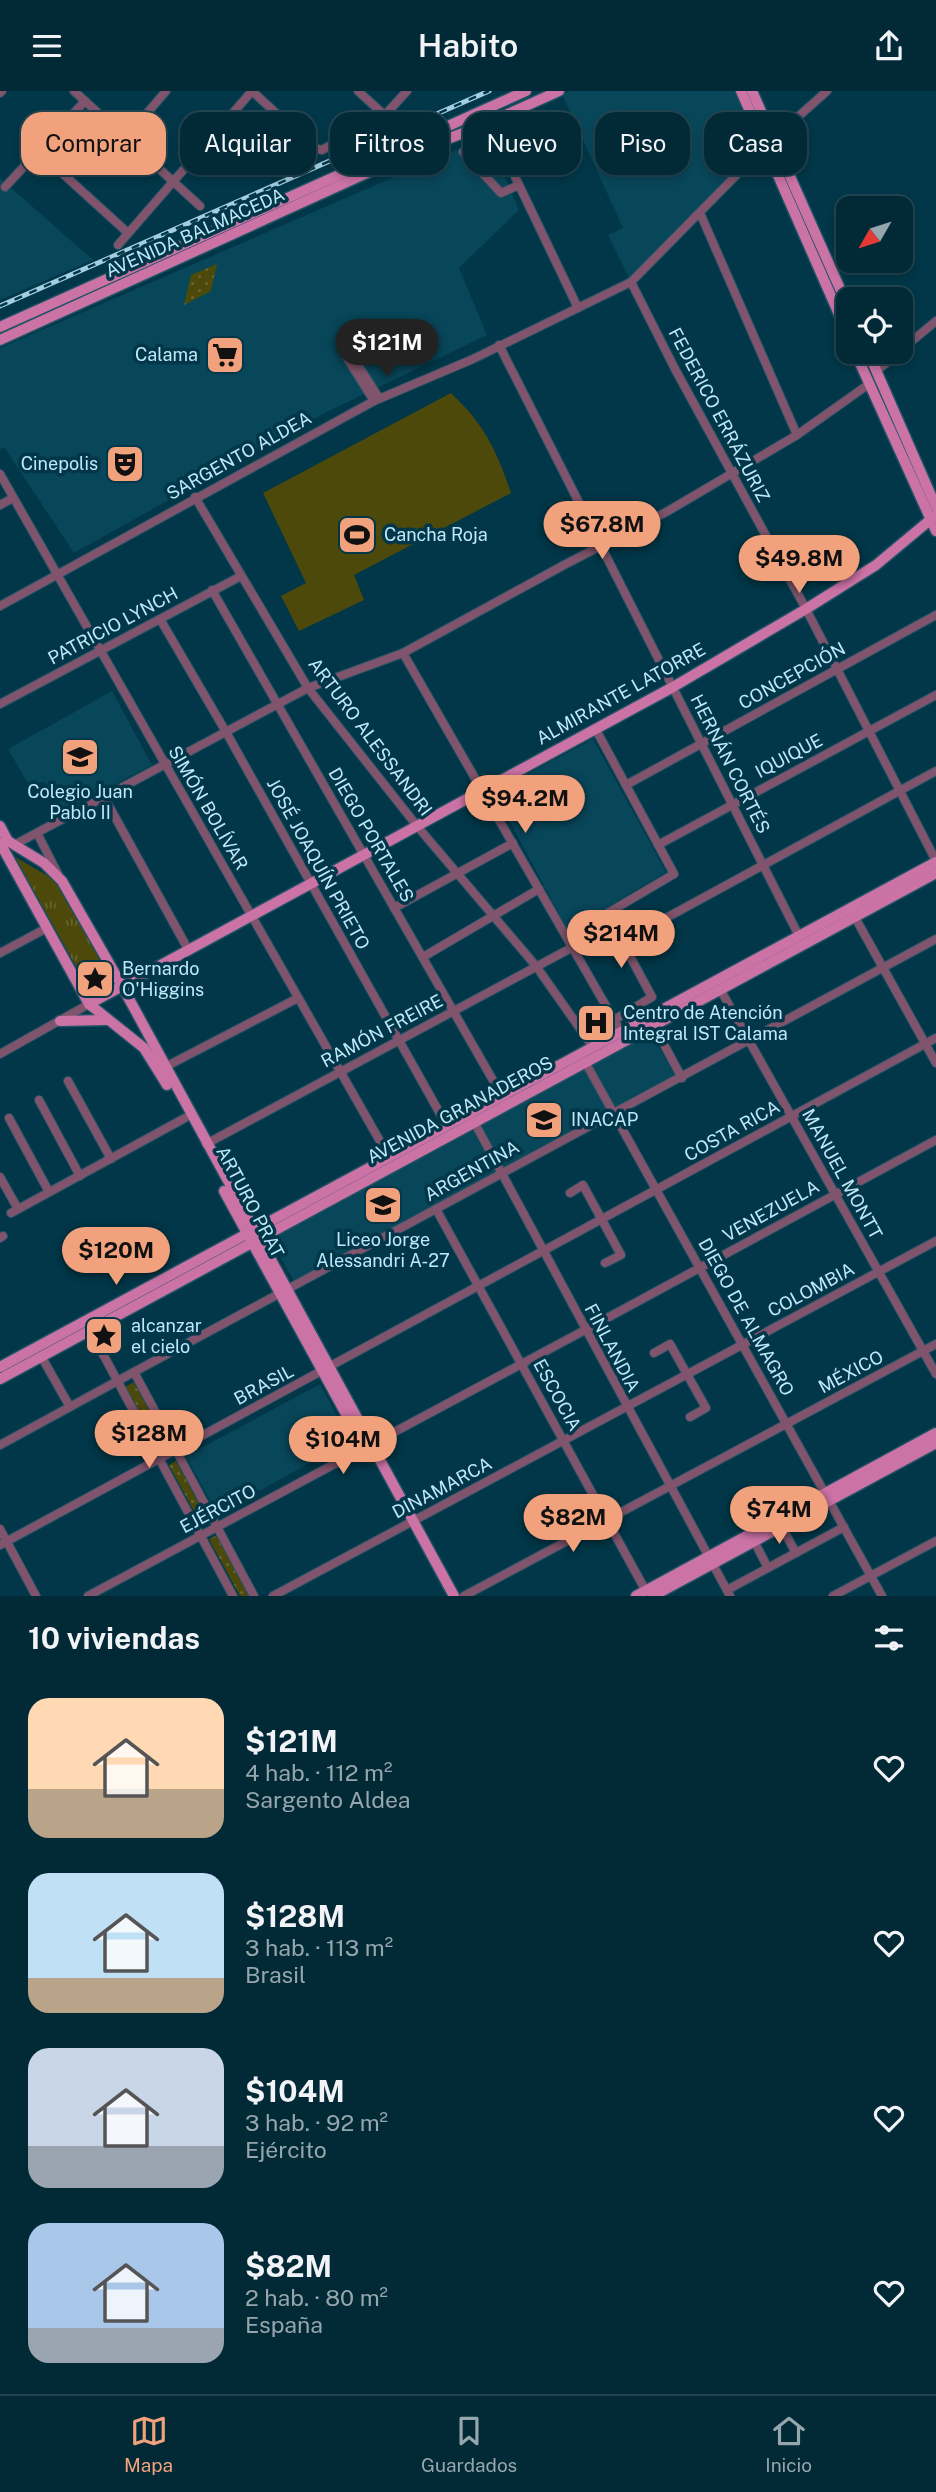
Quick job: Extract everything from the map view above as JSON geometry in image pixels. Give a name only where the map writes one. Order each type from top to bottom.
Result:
[{"type":"main road","name":"AVENIDA BALMACEDA","points":[[479,112],[526,91]]},
{"type":"main road","name":"AVENIDA BALMACEDA","points":[[512,112],[559,91]]},
{"type":"main road","points":[[741,91],[752,112]]},
{"type":"main road","points":[[752,91],[759,112]]},
{"type":"main road","name":"AVENIDA BALMACEDA","points":[[0,327],[349,175]]},
{"type":"main road","name":"AVENIDA BALMACEDA","points":[[0,340],[353,175]]},
{"type":"main road","points":[[783,175],[825,268],[836,300]]},
{"type":"main road","points":[[825,268],[836,287]]},
{"type":"main road","points":[[860,364],[934,522]]},
{"type":"main road","points":[[873,364],[936,507]]},
{"type":"main road","name":"ALMIRANTE LATORRE","points":[[89,1004],[673,687],[876,565],[934,522]]},
{"type":"main road","name":"ARTURO PRAT","points":[[0,826],[8,841],[5,849],[89,1004],[144,1048],[253,1236]]},
{"type":"main road","name":"ARTURO PRAT","points":[[5,849],[44,863],[62,881],[122,986],[283,1292],[410,1523],[446,1596]]},
{"type":"main road","name":"AVENIDA GRANADEROS","points":[[0,1379],[389,1157],[447,1126],[472,1118],[502,1096],[654,1025],[720,989],[936,862]]},
{"type":"main road","name":"AVENIDA GRANADEROS","points":[[0,1367],[253,1236],[472,1118],[583,1058],[593,1047],[799,936],[936,873]]},
{"type":"main road","points":[[60,1021],[108,1020]]},
{"type":"main road","points":[[827,1497],[936,1433]]},
{"type":"main road","points":[[646,1595],[827,1497],[936,1443]]},
{"type":"main road","name":"ARTURO PRAT","points":[[410,1523],[454,1596]]},
{"type":"main road","points":[[710,1560],[754,1541],[777,1524]]},
{"type":"street","points":[[74,91],[97,112]]},
{"type":"street","points":[[148,112],[166,91]]},
{"type":"street","points":[[118,245],[252,91],[314,148],[322,150],[330,146]]},
{"type":"street","points":[[358,91],[380,112]]},
{"type":"street","points":[[388,112],[407,91]]},
{"type":"street","name":"SARGENTO ALDEA","points":[[799,112],[816,95],[827,91]]},
{"type":"street","points":[[75,112],[85,101]]},
{"type":"street","points":[[5,187],[21,171]]},
{"type":"street","points":[[166,174],[200,206]]},
{"type":"street","points":[[64,175],[128,233]]},
{"type":"street","points":[[484,175],[501,193],[519,185]]},
{"type":"street","points":[[514,175],[578,308]]},
{"type":"street","name":"SARGENTO ALDEA","points":[[0,606],[377,399],[473,359],[631,282],[737,175]]},
{"type":"street","points":[[700,213],[797,435]]},
{"type":"street","name":"FEDERICO ERRÁZURIZ","points":[[631,282],[838,669],[936,862]]},
{"type":"street","points":[[913,340],[936,321]]},
{"type":"street","name":"HERNÁN CORTÉS","points":[[499,345],[799,936]]},
{"type":"street","points":[[351,354],[377,399],[347,358],[351,354]]},
{"type":"street","points":[[876,371],[884,364]]},
{"type":"street","points":[[5,849],[308,688],[404,653],[668,511],[797,435],[869,384]]},
{"type":"street","name":"SIMÓN BOLÍVAR","points":[[0,474],[389,1157]]},
{"type":"street","name":"ARTURO ALESSANDRI","points":[[195,497],[308,688],[417,826],[536,965],[593,1047]]},
{"type":"street","points":[[0,505],[13,498]]},
{"type":"street","name":"PATRICIO LYNCH","points":[[0,704],[241,576]]},
{"type":"street","name":"DIEGO PORTALES","points":[[212,590],[502,1096]]},
{"type":"street","name":"CONCEPCIÓN","points":[[626,785],[936,615]]},
{"type":"street","name":"JOSÉ JOAQUÍN PRIETO","points":[[160,619],[447,1126]]},
{"type":"street","points":[[404,653],[621,1032]]},
{"type":"street","name":"IQUIQUE","points":[[658,845],[936,695]]},
{"type":"street","points":[[567,937],[674,874],[595,728]]},
{"type":"street","points":[[622,942],[936,771]]},
{"type":"street","points":[[104,797],[189,951]]},
{"type":"street","name":"ARTURO PRAT","points":[[37,833],[62,881]]},
{"type":"street","points":[[394,908],[513,843]]},
{"type":"street","points":[[423,957],[539,888]]},
{"type":"street","points":[[852,913],[936,1063]]},
{"type":"street","points":[[607,914],[652,997],[614,1020]]},
{"type":"street","points":[[0,953],[47,928]]},
{"type":"street","name":"ARGENTINA","points":[[118,1381],[936,939]]},
{"type":"street","name":"RAMÓN FREIRE","points":[[206,1144],[572,947]]},
{"type":"street","name":"MANUEL MONTT","points":[[720,989],[936,1374]]},
{"type":"street","points":[[165,1067],[298,997]]},
{"type":"street","points":[[0,1054],[89,1004]]},
{"type":"street","points":[[654,1025],[682,1078]]},
{"type":"street","name":"COSTA RICA","points":[[543,1252],[936,1038]]},
{"type":"street","name":"DIEGO DE ALMAGRO","points":[[583,1058],[882,1596]]},
{"type":"street","points":[[68,1081],[111,1159]]},
{"type":"street","points":[[39,1100],[80,1176]]},
{"type":"street","points":[[9,1118],[50,1192]]},
{"type":"street","points":[[0,1177],[14,1211],[185,1118]]},
{"type":"street","name":"FINLANDIA","points":[[472,1118],[728,1593]]},
{"type":"street","name":"VENEZUELA","points":[[585,1331],[936,1140]]},
{"type":"street","points":[[570,1193],[583,1185],[621,1255],[606,1263]]},
{"type":"street","name":"ESCOCIA","points":[[436,1209],[608,1519],[646,1595]]},
{"type":"street","name":"COLOMBIA","points":[[626,1407],[936,1241]]},
{"type":"street","name":"BRASIL","points":[[3,1543],[543,1252]]},
{"type":"street","points":[[90,1330],[233,1596]]},
{"type":"street","name":"EJÉRCITO","points":[[88,1596],[585,1331]]},
{"type":"street","points":[[654,1353],[670,1344],[706,1408],[691,1417]]},
{"type":"street","name":"MÉXICO","points":[[464,1596],[936,1344]]},
{"type":"street","points":[[41,1356],[70,1407]]},
{"type":"street","points":[[134,1372],[254,1596]]},
{"type":"street","points":[[0,1445],[118,1381]]},
{"type":"street","name":"DINAMARCA","points":[[273,1596],[626,1407]]},
{"type":"street","points":[[742,1508],[760,1499],[796,1553]]},
{"type":"street","points":[[728,1593],[844,1527]]},
{"type":"street","points":[[0,1529],[3,1543],[36,1596]]},
{"type":"street","points":[[754,1541],[768,1568]]},
{"type":"street","points":[[833,1596],[936,1541]]},
{"type":"shaded area","points":[[570,91],[735,91],[744,112],[704,112],[704,175],[733,175],[630,280],[608,235],[623,228],[599,175],[690,175],[690,112],[595,112],[595,166],[581,136],[581,112],[570,112],[562,94]]},
{"type":"shaded area","name":"Calama","points":[[463,147],[463,175],[504,175],[519,210],[459,268],[487,335],[325,413],[74,553],[4,447],[0,450],[0,348],[399,175],[449,175],[449,153]]},
{"type":"shaded area","points":[[0,178],[93,260],[0,300]]},
{"type":"shaded area","name":"Colegio Juan Pablo II","points":[[112,691],[152,765],[65,810],[44,782],[29,785],[8,749]]},
{"type":"shaded area","points":[[593,739],[666,872],[568,931],[494,792]]},
{"type":"shaded area","points":[[651,1033],[676,1077],[616,1110],[592,1064]]},
{"type":"shaded area","name":"INACAP","points":[[583,1067],[609,1113],[504,1169],[481,1125]]},
{"type":"shaded area","name":"Liceo Jorge Alessandri A-27","points":[[471,1126],[496,1173],[295,1283],[269,1237]]},
{"type":"shaded area","points":[[320,1384],[350,1441],[217,1514],[186,1456]]},
{"type":"green space","points":[[217,264],[211,291],[184,305],[191,275]]},
{"type":"green space","name":"Cancha Roja","points":[[451,393],[481,427],[511,493],[354,575],[364,600],[299,631],[281,596],[306,583],[263,493]]},
{"type":"green space","points":[[15,857],[55,880],[114,982],[92,995]]},
{"type":"green space","points":[[134,1382],[169,1448],[161,1452],[125,1387]]},
{"type":"green space","points":[[176,1461],[208,1520],[201,1524],[169,1465]]},
{"type":"green space","points":[[217,1535],[250,1596],[240,1596],[209,1539]]},
{"type":"railway","points":[[0,306],[489,91]]},
{"type":"place","name":"Calama","points":[[225,355]]},
{"type":"place","name":"Cinepolis","points":[[125,464]]},
{"type":"place","name":"Cancha Roja","points":[[357,535]]},
{"type":"place","name":"Colegio Juan Pablo II","points":[[80,757]]},
{"type":"place","name":"Bernardo O'Higgins","points":[[95,979]]},
{"type":"place","name":"Centro de Atención Integral IST Calama","points":[[596,1023]]},
{"type":"place","name":"INACAP","points":[[544,1120]]},
{"type":"place","name":"Liceo Jorge Alessandri A-27","points":[[383,1205]]},
{"type":"place","name":"alcanzar el cielo","points":[[104,1336]]}]
